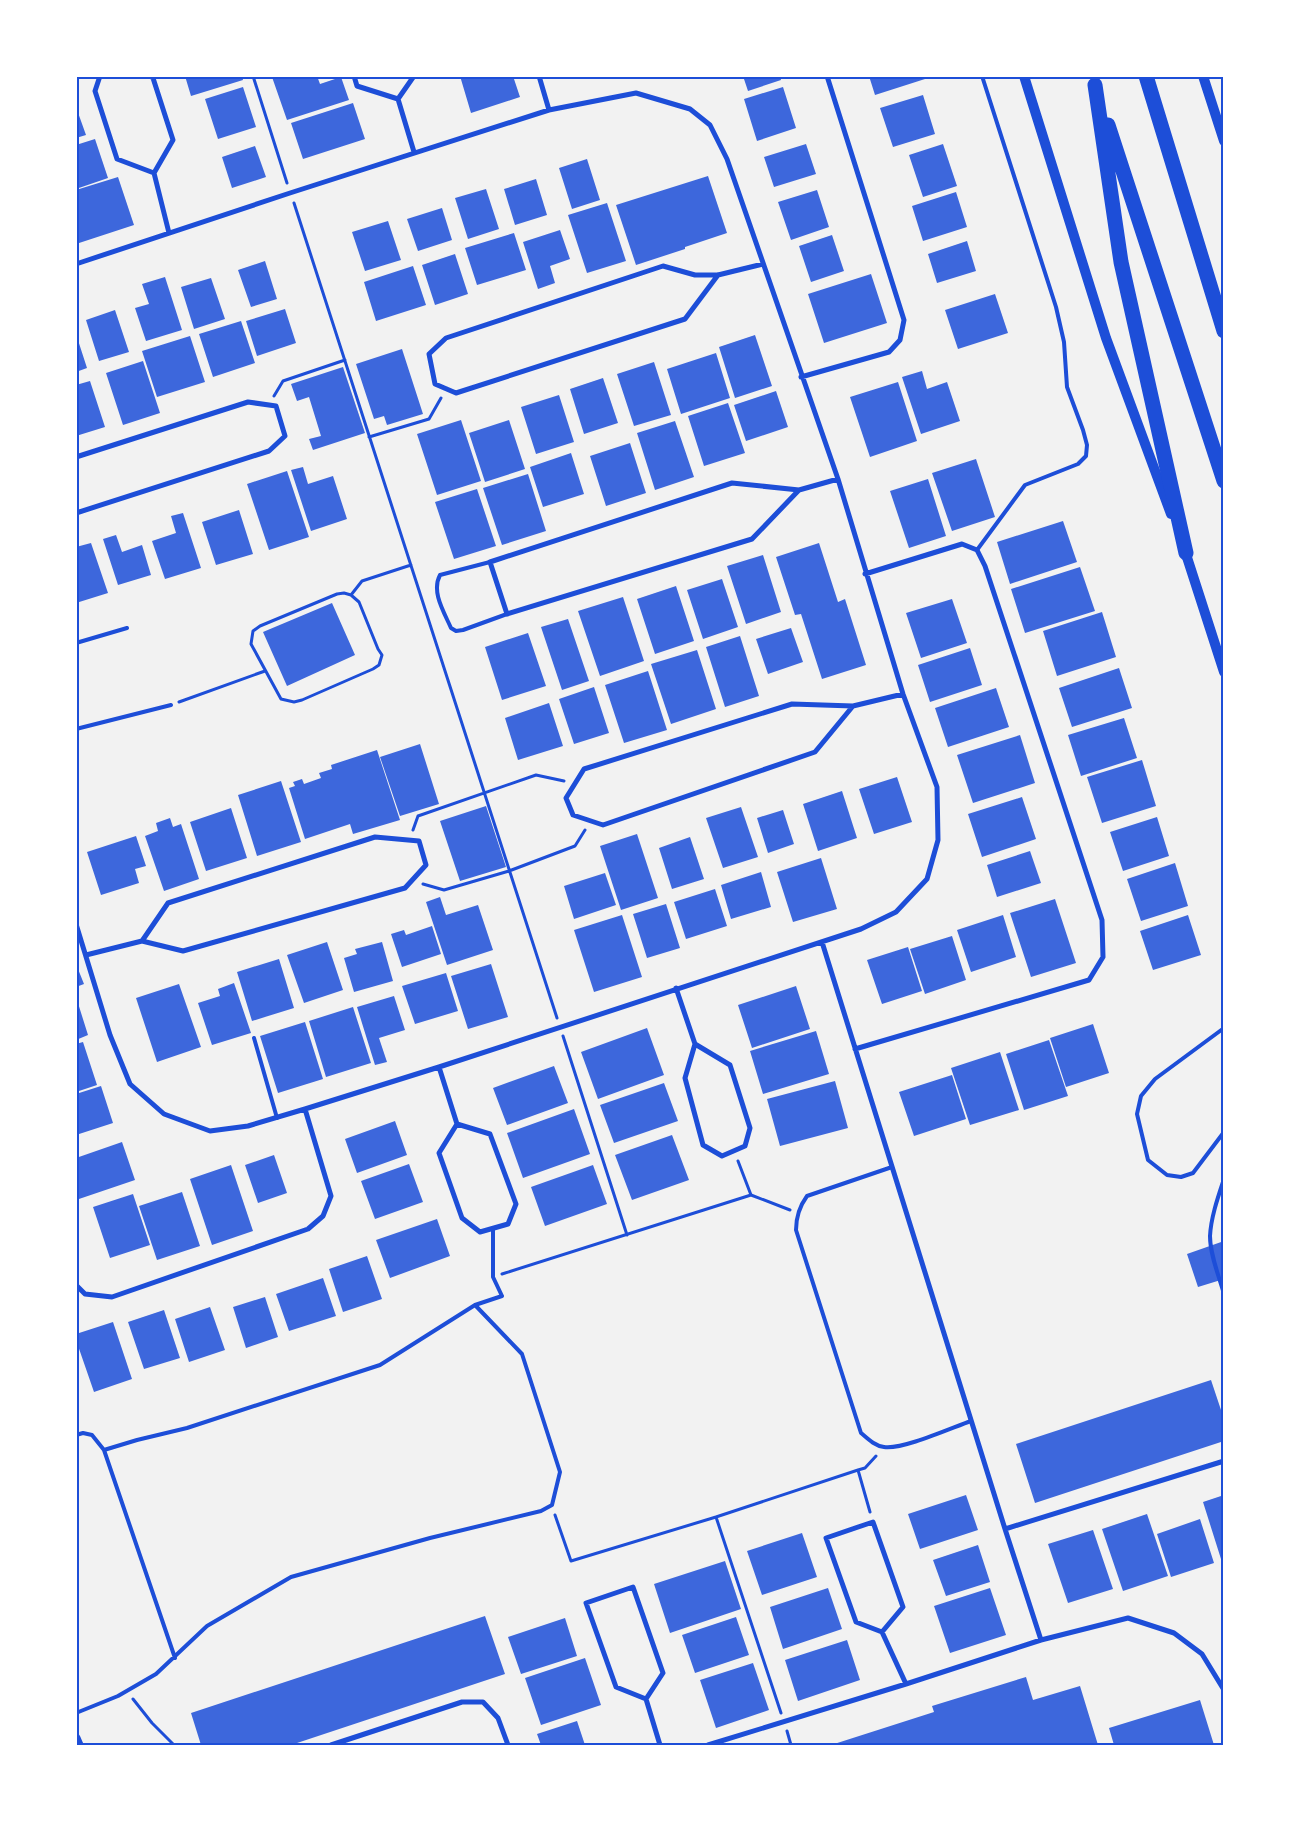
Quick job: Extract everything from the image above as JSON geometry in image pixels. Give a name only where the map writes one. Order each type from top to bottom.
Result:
[{"type":"highway","points":[[1146,76],[1224,331]]},
{"type":"highway","points":[[1094,80],[1121,262],[1186,553]]},
{"type":"highway","points":[[1094,80],[1224,481]]},
{"type":"highway","points":[[1210,289],[1224,314]]},
{"type":"main road","points":[[1024,76],[1106,338],[1186,553],[1224,672]]},
{"type":"main road","points":[[1204,76],[1224,140]]},
{"type":"street","points":[[100,76],[95,91],[117,159],[154,173]]},
{"type":"street","points":[[150,76],[153,78],[173,140],[154,173],[169,233]]},
{"type":"street","points":[[354,76],[357,86],[398,99]]},
{"type":"street","points":[[398,99],[414,76]]},
{"type":"street","points":[[539,76],[549,110]]},
{"type":"street","points":[[801,377],[889,352],[900,340],[904,320],[827,76]]},
{"type":"street","points":[[76,264],[414,152],[549,110],[636,93],[690,109],[710,125],[727,159],[801,377],[838,479],[903,694],[937,787],[938,840],[928,879],[896,912],[861,929],[277,1118],[248,1126],[210,1131],[164,1114],[130,1084],[110,1035],[76,924]]},
{"type":"street","points":[[398,99],[414,152]]},
{"type":"street","points":[[718,275],[684,319],[456,393],[435,384],[429,354],[446,338],[663,266],[695,275],[718,275],[764,264]]},
{"type":"street","points":[[76,457],[248,402],[276,406],[285,436],[269,451],[76,513]]},
{"type":"street","points":[[799,490],[752,538],[507,614],[490,562],[732,483],[799,490],[838,479]]},
{"type":"street","points":[[855,1049],[1089,980],[1103,957],[1102,920],[986,566],[977,550],[962,544],[866,574]]},
{"type":"street","points":[[853,706],[815,752],[603,825],[574,815],[566,798],[584,769],[792,704],[853,706],[903,694]]},
{"type":"street","points":[[86,955],[142,941],[183,951],[405,888],[426,865],[419,841],[375,837],[168,903],[142,941]]},
{"type":"street","points":[[822,942],[1041,1640]]},
{"type":"street","points":[[676,988],[695,1044],[685,1078],[703,1145],[722,1156],[745,1146],[750,1128],[730,1064],[695,1044]]},
{"type":"street","points":[[439,1067],[457,1124],[439,1153],[462,1218],[480,1232],[508,1224],[516,1204],[490,1134],[457,1124]]},
{"type":"street","points":[[76,1285],[85,1294],[112,1297],[308,1229],[323,1216],[331,1196],[305,1109]]},
{"type":"street","points":[[1005,1529],[1224,1461]]},
{"type":"street","points":[[882,1632],[903,1608],[873,1522],[826,1538],[856,1622],[882,1632],[906,1684]]},
{"type":"street","points":[[633,1587],[663,1673],[646,1699],[616,1687],[586,1603],[633,1587]]},
{"type":"street","points":[[708,1745],[1041,1640],[1128,1618],[1174,1633],[1202,1654],[1224,1690]]},
{"type":"street","points":[[646,1699],[660,1745]]},
{"type":"street","points":[[331,1745],[462,1702],[483,1702],[498,1718],[508,1745]]},
{"type":"street","points":[[76,1738],[78,1745]]},
{"type":"lane","points":[[977,550],[1025,485],[1078,464],[1086,456],[1087,445],[1067,387],[1064,342],[1056,307],[982,76]]},
{"type":"lane","points":[[490,562],[440,575],[436,582],[436,590],[451,628],[456,631],[507,614]]},
{"type":"lane","points":[[76,643],[127,628]]},
{"type":"lane","points":[[76,729],[171,705]]},
{"type":"lane","points":[[1224,1028],[1155,1079],[1140,1096],[1137,1114],[1148,1160],[1167,1175],[1181,1177],[1193,1173],[1224,1132]]},
{"type":"lane","points":[[254,1038],[277,1118]]},
{"type":"lane","points":[[892,1167],[807,1196],[798,1213],[796,1230],[861,1433],[874,1444],[884,1447],[898,1447],[971,1421]]},
{"type":"lane","points":[[1224,1179],[1217,1199],[1210,1238],[1224,1294]]},
{"type":"lane","points":[[104,1450],[187,1428],[380,1365],[475,1305],[502,1296],[493,1277],[493,1228]]},
{"type":"lane","points":[[76,1713],[127,1691],[156,1674],[207,1626],[292,1577],[430,1538],[541,1511],[552,1505],[560,1472],[522,1354],[475,1305]]},
{"type":"lane","points":[[76,1435],[84,1433],[92,1435],[104,1450],[174,1658]]},
{"type":"path","points":[[253,76],[627,1235]]},
{"type":"path","points":[[1223,76],[1224,80]]},
{"type":"path","points":[[269,405],[282,381],[345,360]]},
{"type":"path","points":[[369,437],[429,419],[446,389]]},
{"type":"path","points":[[351,595],[362,581],[411,565]]},
{"type":"path","points":[[337,594],[351,595],[359,602],[382,655],[379,665],[294,702],[281,699],[252,644],[253,631],[260,626],[337,594]]},
{"type":"path","points":[[171,705],[265,671]]},
{"type":"path","points":[[409,840],[418,816],[536,775],[575,783]]},
{"type":"path","points":[[411,880],[444,890],[509,871],[575,846],[591,821]]},
{"type":"path","points":[[734,1151],[751,1195]]},
{"type":"path","points":[[493,1277],[751,1195],[798,1213]]},
{"type":"path","points":[[552,1505],[571,1561],[716,1517],[865,1468],[884,1447]]},
{"type":"path","points":[[858,1470],[873,1522]]},
{"type":"path","points":[[716,1517],[791,1745]]},
{"type":"path","points":[[127,1691],[152,1723],[174,1745]]},
{"type":"building","points":[[185,76],[242,76],[243,80],[191,96]]},
{"type":"building","points":[[317,76],[320,84],[341,77],[349,100],[287,120],[272,77]]},
{"type":"building","points":[[460,76],[513,76],[520,97],[471,113]]},
{"type":"building","points":[[743,76],[780,76],[781,80],[748,91]]},
{"type":"building","points":[[869,76],[924,76],[925,79],[875,95]]},
{"type":"building","points":[[243,87],[256,127],[218,139],[205,99]]},
{"type":"building","points":[[783,87],[796,128],[757,141],[744,99]]},
{"type":"building","points":[[923,95],[935,134],[893,147],[880,108]]},
{"type":"building","points":[[353,103],[365,139],[303,159],[291,123]]},
{"type":"building","points":[[76,107],[86,135],[76,138]]},
{"type":"building","points":[[95,139],[108,178],[76,189],[76,145]]},
{"type":"building","points":[[806,144],[816,174],[774,187],[764,157]]},
{"type":"building","points":[[943,144],[957,186],[923,197],[909,155]]},
{"type":"building","points":[[255,146],[266,177],[232,188],[222,157]]},
{"type":"building","points":[[587,159],[600,200],[572,209],[559,168]]},
{"type":"building","points":[[708,176],[727,233],[636,265],[616,205]]},
{"type":"building","points":[[118,177],[134,225],[76,244],[76,190]]},
{"type":"building","points":[[536,179],[547,215],[515,225],[504,189]]},
{"type":"building","points":[[486,189],[499,229],[468,239],[455,198]]},
{"type":"building","points":[[817,190],[829,227],[791,240],[778,202]]},
{"type":"building","points":[[956,192],[967,227],[923,241],[912,206]]},
{"type":"building","points":[[607,203],[626,261],[587,273],[568,215]]},
{"type":"building","points":[[442,208],[452,240],[418,251],[407,219]]},
{"type":"building","points":[[388,221],[401,260],[365,271],[352,232]]},
{"type":"building","points":[[560,230],[570,259],[550,266],[555,283],[538,289],[523,242]]},
{"type":"building","points":[[514,233],[526,270],[477,285],[465,248]]},
{"type":"building","points":[[832,235],[844,271],[811,282],[799,246]]},
{"type":"building","points":[[967,241],[976,271],[937,283],[928,254]]},
{"type":"building","points":[[455,254],[468,294],[435,305],[422,265]]},
{"type":"building","points":[[265,261],[277,299],[251,307],[238,270]]},
{"type":"building","points":[[413,266],[426,305],[376,321],[364,282]]},
{"type":"building","points":[[871,274],[887,323],[824,343],[808,294]]},
{"type":"building","points":[[165,277],[182,330],[146,341],[135,308],[149,304],[142,284]]},
{"type":"building","points":[[211,278],[225,319],[194,329],[181,287]]},
{"type":"building","points":[[995,294],[1008,333],[958,349],[945,310]]},
{"type":"building","points":[[285,309],[296,343],[257,356],[246,321]]},
{"type":"building","points":[[115,310],[129,352],[99,361],[86,320]]},
{"type":"building","points":[[241,321],[255,363],[213,377],[199,334]]},
{"type":"building","points":[[76,334],[87,368],[76,372]]},
{"type":"building","points":[[755,335],[772,386],[735,398],[719,347]]},
{"type":"building","points":[[190,336],[205,382],[157,397],[142,351]]},
{"type":"building","points":[[402,349],[423,414],[387,425],[384,416],[374,419],[356,364]]},
{"type":"building","points":[[716,353],[730,398],[681,414],[667,369]]},
{"type":"building","points":[[143,361],[160,413],[123,425],[106,373]]},
{"type":"building","points":[[654,362],[671,415],[634,426],[617,374]]},
{"type":"building","points":[[343,367],[365,433],[313,450],[309,439],[321,436],[309,397],[297,401],[291,384]]},
{"type":"building","points":[[922,371],[927,389],[947,382],[960,421],[921,434],[902,377]]},
{"type":"building","points":[[603,378],[618,423],[584,434],[570,389]]},
{"type":"building","points":[[90,381],[105,427],[76,436],[76,385]]},
{"type":"building","points":[[898,382],[917,441],[870,457],[850,397]]},
{"type":"building","points":[[776,391],[788,427],[746,441],[734,405]]},
{"type":"building","points":[[559,395],[574,442],[536,454],[521,407]]},
{"type":"building","points":[[728,403],[745,453],[704,466],[688,416]]},
{"type":"building","points":[[461,420],[481,481],[437,495],[417,434]]},
{"type":"building","points":[[509,420],[525,469],[485,482],[469,433]]},
{"type":"building","points":[[675,421],[694,477],[655,490],[637,433]]},
{"type":"building","points":[[630,443],[646,493],[606,506],[590,456]]},
{"type":"building","points":[[571,453],[584,494],[543,507],[530,467]]},
{"type":"building","points":[[976,459],[995,517],[952,531],[932,473]]},
{"type":"building","points":[[303,467],[308,484],[333,476],[347,519],[311,531],[291,470]]},
{"type":"building","points":[[287,471],[309,537],[269,550],[247,484]]},
{"type":"building","points":[[528,474],[546,531],[502,545],[483,488]]},
{"type":"building","points":[[928,479],[946,536],[909,548],[890,491]]},
{"type":"building","points":[[477,489],[496,546],[454,559],[435,502]]},
{"type":"building","points":[[239,510],[253,554],[216,565],[202,522]]},
{"type":"building","points":[[183,513],[201,568],[165,579],[152,541],[176,533],[171,516]]},
{"type":"building","points":[[1063,521],[1077,562],[1010,584],[997,542]]},
{"type":"building","points":[[116,535],[122,552],[142,545],[151,575],[118,585],[103,539]]},
{"type":"building","points":[[91,543],[108,593],[76,603],[76,547]]},
{"type":"building","points":[[819,543],[838,602],[845,599],[866,665],[822,679],[801,614],[795,615],[776,557]]},
{"type":"building","points":[[763,555],[781,612],[746,624],[727,566]]},
{"type":"building","points":[[1080,567],[1095,611],[1025,633],[1011,589]]},
{"type":"building","points":[[722,579],[738,627],[703,639],[687,590]]},
{"type":"building","points":[[676,586],[694,641],[655,654],[637,599]]},
{"type":"building","points":[[623,597],[644,661],[600,676],[578,611]]},
{"type":"building","points":[[952,599],[967,643],[921,658],[906,613]]},
{"type":"building","points":[[332,603],[355,655],[287,686],[263,632]]},
{"type":"building","points":[[1102,612],[1116,657],[1057,676],[1043,631]]},
{"type":"building","points":[[568,619],[589,681],[562,690],[541,627]]},
{"type":"building","points":[[791,628],[803,662],[768,674],[756,639]]},
{"type":"building","points":[[528,633],[546,686],[502,700],[485,647]]},
{"type":"building","points":[[740,636],[759,696],[725,707],[706,647]]},
{"type":"building","points":[[970,648],[982,685],[930,702],[918,665]]},
{"type":"building","points":[[697,650],[716,709],[671,724],[651,664]]},
{"type":"building","points":[[1119,668],[1132,708],[1072,727],[1059,688]]},
{"type":"building","points":[[648,671],[667,730],[624,743],[605,685]]},
{"type":"building","points":[[594,687],[609,733],[574,744],[559,699]]},
{"type":"building","points":[[996,688],[1009,727],[948,747],[935,708]]},
{"type":"building","points":[[549,703],[563,746],[518,760],[505,718]]},
{"type":"building","points":[[1124,718],[1137,758],[1081,776],[1068,735]]},
{"type":"building","points":[[1020,735],[1035,783],[973,803],[957,755]]},
{"type":"building","points":[[420,744],[439,804],[400,816],[380,757]]},
{"type":"building","points":[[377,750],[400,820],[353,834],[350,824],[305,839],[289,788],[295,786],[293,782],[302,779],[304,784],[321,778],[319,773],[332,769],[331,765]]},
{"type":"building","points":[[1142,760],[1156,806],[1102,823],[1087,777]]},
{"type":"building","points":[[897,777],[912,822],[874,834],[859,789]]},
{"type":"building","points":[[281,781],[301,842],[257,856],[238,795]]},
{"type":"building","points":[[842,791],[857,838],[818,851],[803,804]]},
{"type":"building","points":[[1022,797],[1036,839],[982,857],[968,814]]},
{"type":"building","points":[[486,806],[506,867],[460,881],[440,821]]},
{"type":"building","points":[[741,807],[758,857],[723,868],[706,818]]},
{"type":"building","points":[[231,808],[247,858],[206,871],[190,822]]},
{"type":"building","points":[[783,810],[794,844],[768,853],[757,818]]},
{"type":"building","points":[[1157,817],[1169,856],[1123,871],[1110,832]]},
{"type":"building","points":[[170,818],[173,827],[181,824],[199,879],[164,891],[145,836],[158,831],[156,823]]},
{"type":"building","points":[[637,834],[658,898],[621,910],[600,846]]},
{"type":"building","points":[[136,836],[146,866],[135,869],[139,883],[101,895],[87,852]]},
{"type":"building","points":[[690,837],[704,879],[672,889],[659,848]]},
{"type":"building","points":[[1030,851],[1041,883],[997,897],[987,865]]},
{"type":"building","points":[[821,858],[837,909],[793,922],[777,872]]},
{"type":"building","points":[[1175,863],[1188,906],[1141,921],[1127,879]]},
{"type":"building","points":[[761,872],[771,907],[731,919],[721,885]]},
{"type":"building","points":[[605,873],[616,905],[574,919],[564,886]]},
{"type":"building","points":[[715,889],[727,926],[686,939],[674,902]]},
{"type":"building","points":[[440,897],[446,915],[478,905],[493,950],[447,965],[426,902]]},
{"type":"building","points":[[1055,899],[1076,963],[1031,977],[1010,913]]},
{"type":"building","points":[[666,904],[680,948],[647,958],[633,914]]},
{"type":"building","points":[[622,915],[642,977],[594,992],[574,930]]},
{"type":"building","points":[[1003,915],[1016,957],[971,972],[957,930]]},
{"type":"building","points":[[1188,915],[1201,955],[1153,970],[1140,931]]},
{"type":"building","points":[[432,926],[441,954],[402,967],[391,934],[404,930],[406,935]]},
{"type":"building","points":[[952,936],[966,980],[925,994],[910,949]]},
{"type":"building","points":[[327,942],[343,990],[304,1003],[287,955]]},
{"type":"building","points":[[382,942],[393,981],[354,992],[344,958],[357,954],[355,949]]},
{"type":"building","points":[[908,947],[922,991],[882,1004],[867,960]]},
{"type":"building","points":[[279,959],[294,1008],[252,1021],[237,972]]},
{"type":"building","points":[[76,964],[84,984],[76,987]]},
{"type":"building","points":[[491,964],[508,1017],[468,1029],[451,976]]},
{"type":"building","points":[[446,973],[458,1011],[415,1024],[402,986]]},
{"type":"building","points":[[234,983],[251,1033],[212,1045],[198,1003],[220,996],[218,989]]},
{"type":"building","points":[[179,984],[201,1047],[157,1062],[136,998]]},
{"type":"building","points":[[796,986],[810,1029],[752,1048],[738,1005]]},
{"type":"building","points":[[394,996],[405,1030],[379,1038],[387,1062],[375,1065],[357,1007]]},
{"type":"building","points":[[76,1001],[88,1035],[76,1040]]},
{"type":"building","points":[[353,1007],[371,1063],[326,1077],[309,1021]]},
{"type":"building","points":[[305,1022],[323,1079],[278,1093],[260,1036]]},
{"type":"building","points":[[1093,1024],[1109,1073],[1066,1087],[1050,1038]]},
{"type":"building","points":[[647,1028],[664,1075],[598,1099],[581,1052]]},
{"type":"building","points":[[816,1031],[829,1074],[763,1094],[750,1051]]},
{"type":"building","points":[[1049,1040],[1068,1096],[1024,1110],[1006,1054]]},
{"type":"building","points":[[83,1042],[97,1085],[76,1092],[76,1044]]},
{"type":"building","points":[[1000,1052],[1019,1110],[970,1125],[951,1068]]},
{"type":"building","points":[[554,1066],[568,1103],[507,1125],[493,1088]]},
{"type":"building","points":[[952,1075],[966,1119],[914,1136],[899,1092]]},
{"type":"building","points":[[835,1081],[848,1128],[780,1146],[767,1099]]},
{"type":"building","points":[[664,1083],[678,1121],[614,1143],[600,1105]]},
{"type":"building","points":[[101,1086],[113,1123],[76,1135],[76,1094]]},
{"type":"building","points":[[574,1109],[590,1154],[523,1178],[507,1133]]},
{"type":"building","points":[[395,1121],[407,1155],[357,1173],[345,1139]]},
{"type":"building","points":[[672,1135],[689,1180],[632,1200],[615,1155]]},
{"type":"building","points":[[122,1142],[135,1180],[76,1200],[76,1158]]},
{"type":"building","points":[[274,1155],[287,1193],[258,1203],[245,1165]]},
{"type":"building","points":[[409,1164],[423,1202],[375,1219],[361,1181]]},
{"type":"building","points":[[231,1165],[253,1231],[212,1245],[190,1179]]},
{"type":"building","points":[[593,1165],[607,1204],[545,1226],[531,1187]]},
{"type":"building","points":[[182,1192],[200,1246],[157,1260],[139,1206]]},
{"type":"building","points":[[133,1194],[150,1245],[110,1258],[93,1207]]},
{"type":"building","points":[[437,1219],[450,1256],[390,1278],[376,1240]]},
{"type":"building","points":[[1224,1241],[1224,1279],[1198,1287],[1187,1254]]},
{"type":"building","points":[[367,1256],[382,1299],[343,1312],[329,1269]]},
{"type":"building","points":[[323,1278],[336,1316],[289,1331],[276,1294]]},
{"type":"building","points":[[265,1297],[278,1337],[246,1348],[233,1307]]},
{"type":"building","points":[[210,1307],[225,1350],[189,1362],[175,1319]]},
{"type":"building","points":[[164,1310],[180,1358],[144,1369],[128,1322]]},
{"type":"building","points":[[113,1322],[132,1379],[94,1392],[76,1340],[76,1334]]},
{"type":"building","points":[[1211,1380],[1224,1419],[1224,1441],[1035,1503],[1016,1444]]},
{"type":"building","points":[[966,1495],[978,1530],[920,1549],[908,1514]]},
{"type":"building","points":[[1224,1495],[1224,1558],[1221,1559],[1203,1502]]},
{"type":"building","points":[[1147,1514],[1168,1576],[1123,1591],[1102,1529]]},
{"type":"building","points":[[1200,1519],[1214,1563],[1171,1577],[1157,1534]]},
{"type":"building","points":[[1093,1530],[1113,1589],[1068,1603],[1048,1544]]},
{"type":"building","points":[[802,1533],[817,1577],[762,1595],[747,1551]]},
{"type":"building","points":[[978,1545],[990,1582],[946,1596],[933,1560]]},
{"type":"building","points":[[725,1561],[741,1609],[670,1633],[654,1584]]},
{"type":"building","points":[[828,1588],[842,1629],[783,1649],[770,1607]]},
{"type":"building","points":[[990,1588],[1006,1635],[950,1653],[934,1606]]},
{"type":"building","points":[[485,1616],[505,1674],[291,1745],[201,1745],[191,1713]]},
{"type":"building","points":[[736,1617],[749,1655],[695,1673],[682,1635]]},
{"type":"building","points":[[565,1618],[577,1656],[521,1674],[508,1637]]},
{"type":"building","points":[[847,1640],[860,1680],[798,1701],[785,1660]]},
{"type":"building","points":[[585,1658],[601,1705],[541,1725],[525,1678]]},
{"type":"building","points":[[753,1663],[769,1710],[716,1728],[700,1680]]},
{"type":"building","points":[[1026,1677],[1033,1700],[1080,1686],[1098,1745],[831,1745],[934,1712],[932,1706]]},
{"type":"building","points":[[1200,1700],[1214,1745],[1114,1745],[1109,1728]]},
{"type":"building","points":[[577,1721],[585,1745],[541,1745],[537,1734]]}]
